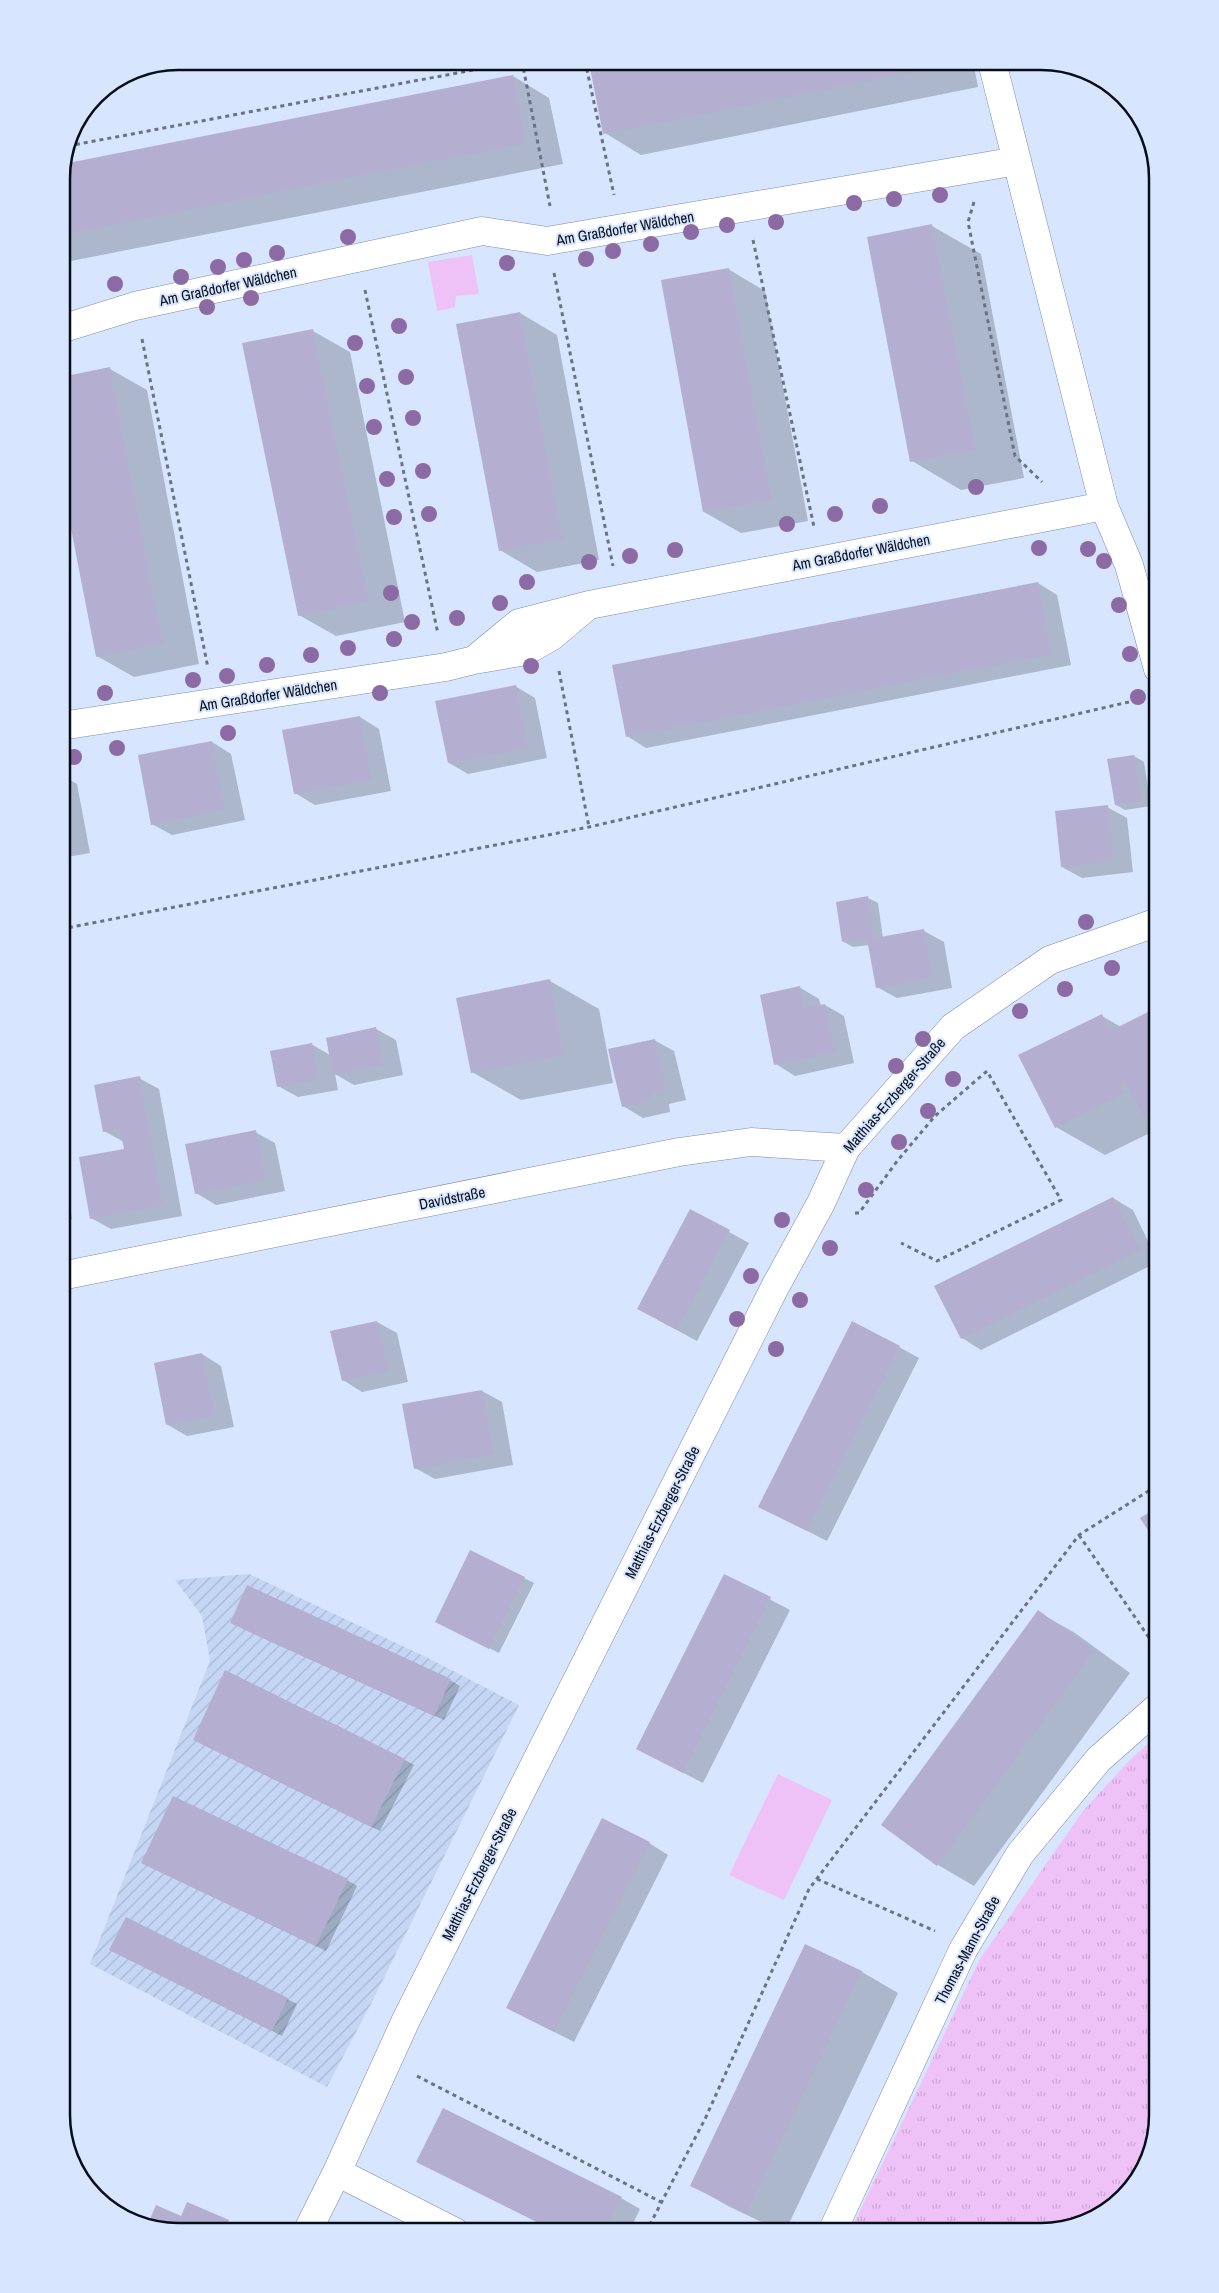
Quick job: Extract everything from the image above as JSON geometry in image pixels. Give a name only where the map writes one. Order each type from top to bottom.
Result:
[{"type":"street","points":[[994,70],[1104,506],[1128,565],[1149,638]]},
{"type":"street","name":"Am Graßdorfer Wäldchen","points":[[70,326],[135,306],[482,231],[552,240],[1017,161]]},
{"type":"street","name":"Am Graßdorfer Wäldchen","points":[[474,660],[519,623],[589,604],[1104,506]]},
{"type":"street","name":"Am Graßdorfer Wäldchen","points":[[70,725],[446,667],[526,651],[552,636],[589,604]]},
{"type":"street","name":"Matthias-Erzberger-Straße","points":[[312,2223],[337,2172],[406,2020],[775,1287],[821,1203],[846,1148],[952,1028],[1050,960],[1149,925]]},
{"type":"street","name":"Davidstraße","points":[[70,1274],[679,1152],[751,1142],[846,1148]]},
{"type":"street","name":"Thomas-Mann-Straße","points":[[836,2223],[963,1950],[1020,1854],[1099,1759],[1149,1715]]},
{"type":"street","points":[[337,2172],[437,2223]]},
{"type":"path","points":[[76,145],[473,70]]},
{"type":"path","points":[[523,70],[552,240],[619,599]]},
{"type":"path","points":[[587,70],[622,228]]},
{"type":"path","points":[[986,167],[968,222],[1015,456],[1046,486]]},
{"type":"path","points":[[746,207],[821,560]]},
{"type":"path","points":[[358,258],[446,667]]},
{"type":"path","points":[[135,306],[216,703]]},
{"type":"path","points":[[552,636],[589,826]]},
{"type":"path","points":[[70,927],[589,826],[1133,701]]},
{"type":"path","points":[[852,1214],[859,1213],[898,1160],[935,1116],[987,1071],[1060,1200],[937,1261],[901,1243]]},
{"type":"path","points":[[650,2223],[705,2119],[810,1889],[1079,1535],[1149,1491]]},
{"type":"path","points":[[1079,1535],[1149,1638]]},
{"type":"path","points":[[817,1879],[936,1931]]},
{"type":"path","points":[[410,2073],[661,2202]]},
{"type":"shaded area","points":[[249,1574],[426,1657],[519,1705],[372,2002],[327,2087],[90,1964],[210,1661],[202,1616],[175,1580]]},
{"type":"green space","points":[[472,255],[479,294],[456,296],[455,307],[437,311],[428,262]]},
{"type":"green space","points":[[1149,1742],[1149,2115],[1143,2150],[1131,2175],[1107,2201],[1095,2209],[1062,2221],[1041,2223],[854,2223],[980,1959],[1083,1811],[1126,1764]]},
{"type":"green space","points":[[778,1774],[832,1800],[784,1900],[729,1875]]},
{"type":"building","points":[[590,70],[922,70],[603,134]]},
{"type":"building","points":[[513,75],[526,143],[70,233],[71,162]]},
{"type":"building","points":[[932,224],[976,450],[910,462],[867,237]]},
{"type":"building","points":[[729,268],[772,500],[703,512],[661,280]]},
{"type":"building","points":[[520,312],[563,539],[499,551],[456,324]]},
{"type":"building","points":[[313,329],[369,601],[298,616],[242,343]]},
{"type":"building","points":[[110,367],[163,643],[96,657],[70,523],[70,375]]},
{"type":"building","points":[[1038,582],[1052,654],[626,737],[612,665]]},
{"type":"building","points":[[516,685],[528,748],[448,763],[435,701]]},
{"type":"building","points":[[360,716],[372,780],[294,794],[282,730]]},
{"type":"building","points":[[212,741],[225,809],[151,825],[138,755]]},
{"type":"building","points":[[1134,755],[1142,801],[1115,805],[1107,759]]},
{"type":"building","points":[[1108,805],[1114,861],[1061,867],[1055,811]]},
{"type":"building","points":[[868,896],[875,938],[924,929],[933,977],[876,988],[867,939],[842,942],[836,902]]},
{"type":"building","points":[[550,979],[564,1055],[471,1073],[456,998]]},
{"type":"building","points":[[800,986],[804,1008],[825,1004],[835,1052],[774,1065],[760,995]]},
{"type":"building","points":[[1149,1012],[1149,1117],[1145,1119],[1126,1082],[1120,1085],[1124,1093],[1055,1128],[1018,1055],[1102,1014],[1110,1031]]},
{"type":"building","points":[[376,1027],[384,1064],[333,1075],[326,1038]]},
{"type":"building","points":[[655,1039],[666,1089],[650,1093],[651,1101],[622,1107],[608,1049]]},
{"type":"building","points":[[312,1043],[319,1079],[277,1087],[270,1051]]},
{"type":"building","points":[[140,1076],[163,1205],[90,1219],[79,1157],[124,1149],[120,1129],[103,1132],[94,1085]]},
{"type":"building","points":[[256,1130],[266,1180],[195,1194],[185,1144]]},
{"type":"building","points":[[1113,1197],[1140,1250],[961,1339],[934,1286]]},
{"type":"building","points":[[690,1209],[730,1230],[677,1330],[637,1309]]},
{"type":"building","points":[[377,1321],[389,1371],[342,1381],[330,1331]]},
{"type":"building","points":[[852,1321],[900,1346],[807,1531],[758,1507]]},
{"type":"building","points":[[202,1353],[215,1416],[166,1425],[154,1363]]},
{"type":"building","points":[[482,1390],[494,1454],[414,1469],[402,1404]]},
{"type":"building","points":[[1149,1512],[1149,1532],[1140,1518]]},
{"type":"building","points":[[470,1550],[525,1577],[489,1649],[435,1622]]},
{"type":"building","points":[[724,1574],[771,1597],[683,1773],[636,1749]]},
{"type":"building","points":[[247,1585],[451,1679],[434,1716],[230,1623]]},
{"type":"building","points":[[1038,1610],[1094,1651],[937,1866],[881,1825]]},
{"type":"building","points":[[225,1670],[405,1759],[371,1827],[193,1740]]},
{"type":"building","points":[[173,1796],[348,1879],[316,1946],[141,1863]]},
{"type":"building","points":[[602,1818],[650,1842],[554,2032],[506,2008]]},
{"type":"building","points":[[126,1917],[288,1998],[272,2031],[109,1950]]},
{"type":"building","points":[[805,1944],[862,1971],[747,2213],[690,2186]]},
{"type":"building","points":[[443,2108],[622,2197],[609,2223],[539,2223],[416,2162]]},
{"type":"building","points":[[187,2202],[229,2220],[228,2223],[171,2223],[150,2219],[156,2205],[181,2216]]}]
